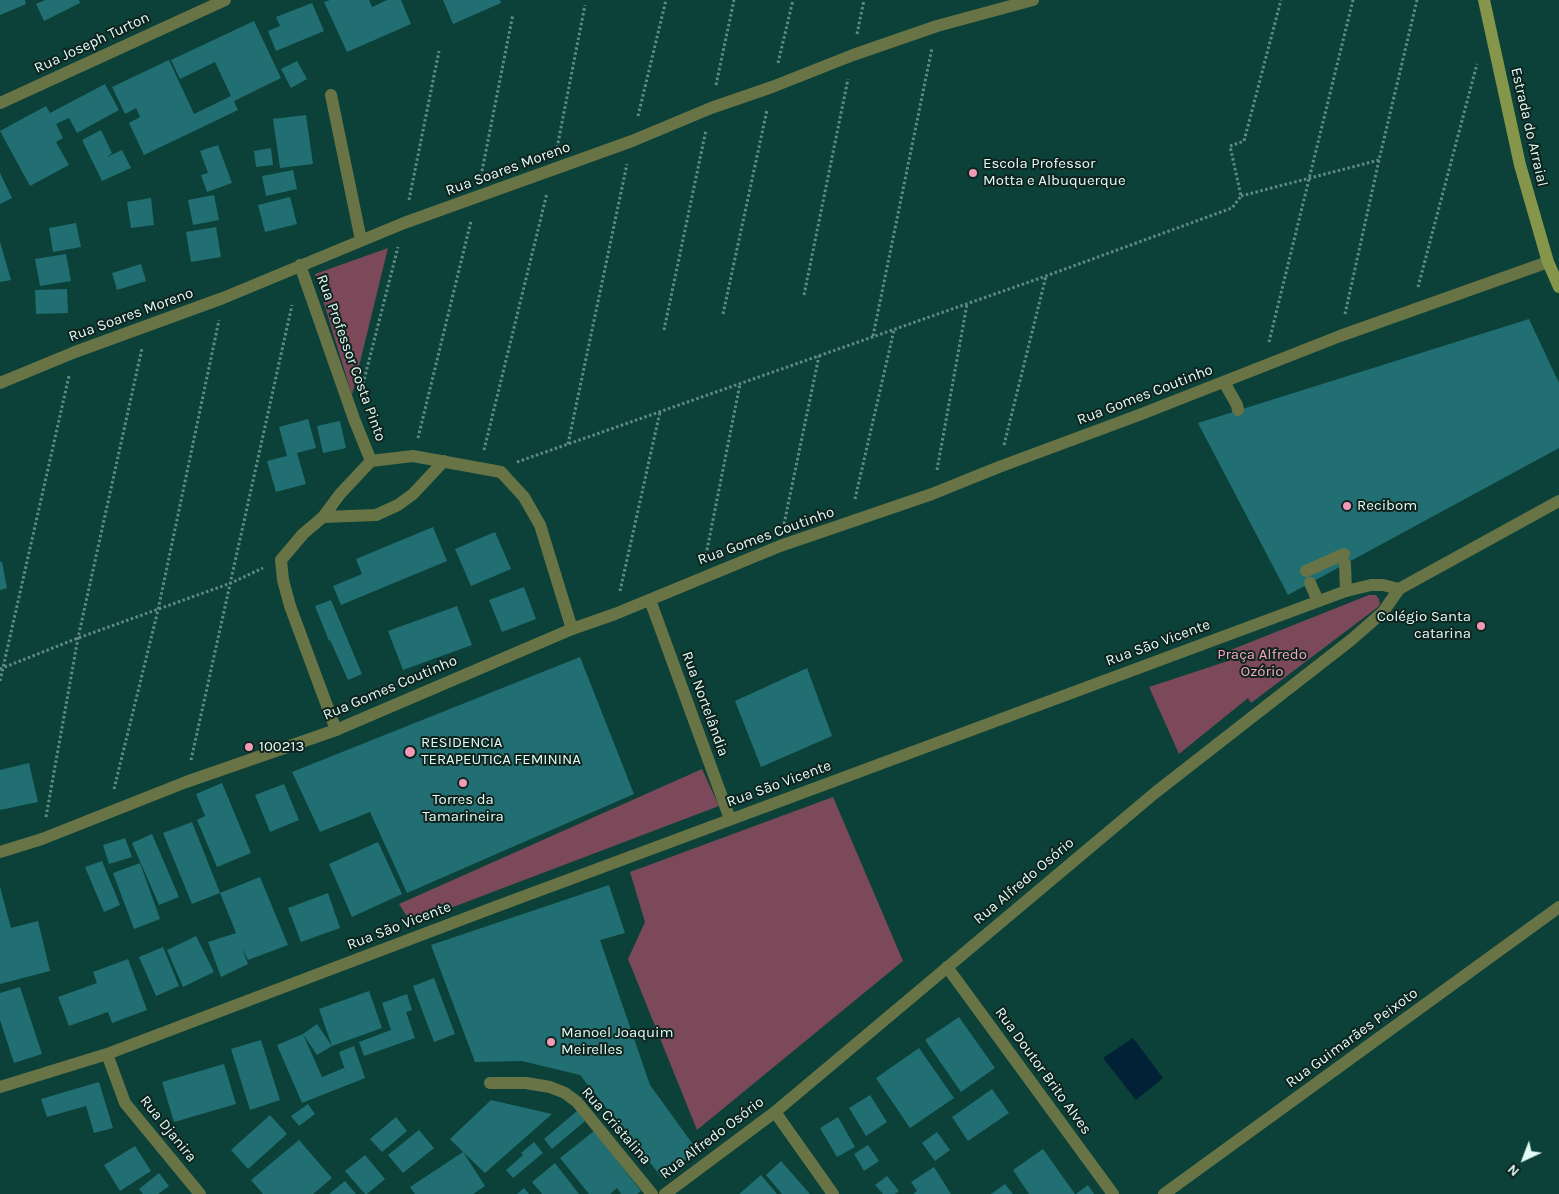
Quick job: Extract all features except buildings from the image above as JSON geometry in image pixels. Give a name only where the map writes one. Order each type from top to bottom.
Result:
[{"type":"main road","name":"Estrada do Arraial","points":[[1484,0],[1520,165],[1548,262],[1559,287]]},
{"type":"street","name":"Rua Joseph Turton","points":[[0,103],[224,0]]},
{"type":"street","name":"Rua Soares Moreno","points":[[0,383],[75,352],[223,298],[404,223],[552,171],[632,141],[711,108],[772,87],[853,55],[937,26],[1033,0]]},
{"type":"street","points":[[331,95],[361,240]]},
{"type":"street","name":"Rua Gomes Coutinho","points":[[0,852],[42,839],[186,782],[336,730],[572,629],[615,614],[780,546],[932,494],[1340,336],[1548,262]]},
{"type":"street","name":"Rua Professor Costa Pinto","points":[[300,265],[354,419],[371,461]]},
{"type":"street","points":[[1224,382],[1237,404],[1238,410]]},
{"type":"street","points":[[336,730],[286,593],[281,560],[303,534],[323,517],[340,494],[371,461],[413,456],[501,472],[524,497],[540,526],[572,629]]},
{"type":"street","points":[[323,517],[376,515],[398,505],[413,494],[444,461]]},
{"type":"street","points":[[1399,589],[1559,501]]},
{"type":"street","points":[[1318,601],[1308,577],[1344,559],[1346,591]]},
{"type":"street","name":"Rua São Vicente","points":[[0,1087],[107,1054],[730,819],[1346,591],[1371,585],[1399,589]]},
{"type":"street","name":"Rua Alfredo Osório","points":[[665,1194],[774,1112],[1156,792],[1352,640],[1383,612],[1399,589]]},
{"type":"street","name":"Rua Nortelândia","points":[[650,600],[730,819]]},
{"type":"street","name":"Rua Guimarães Peixoto","points":[[1164,1194],[1559,907]]},
{"type":"street","name":"Rua Doutor Brito Alves","points":[[947,967],[1113,1194]]},
{"type":"street","name":"Rua Djanira","points":[[107,1054],[125,1103],[200,1194]]},
{"type":"street","name":"Rua Cristalina","points":[[490,1083],[526,1083],[550,1087],[565,1093],[577,1102],[652,1194]]},
{"type":"street","points":[[774,1112],[833,1194]]},
{"type":"path","points":[[568,444],[632,141],[666,0]]},
{"type":"path","points":[[664,330],[734,0]]},
{"type":"path","points":[[723,314],[772,87],[793,0]]},
{"type":"path","points":[[804,295],[864,0]]},
{"type":"path","points":[[1241,196],[1230,146],[1244,141],[1280,0]]},
{"type":"path","points":[[1264,365],[1353,0]]},
{"type":"path","points":[[1340,336],[1417,0]]},
{"type":"path","points":[[480,467],[552,171],[585,5]]},
{"type":"path","points":[[413,456],[476,198],[513,14]]},
{"type":"path","points":[[873,336],[937,26]]},
{"type":"path","points":[[1412,309],[1475,71]]},
{"type":"path","points":[[501,472],[505,466],[1046,276],[1232,208],[1241,196],[1379,160]]},
{"type":"path","points":[[999,467],[1046,276]]},
{"type":"path","points":[[109,812],[158,610],[223,298]]},
{"type":"path","points":[[932,494],[967,303]]},
{"type":"path","points":[[186,782],[292,304]]},
{"type":"path","points":[[42,839],[78,638],[147,325]]},
{"type":"path","points":[[850,523],[894,329]]},
{"type":"path","points":[[0,681],[1,669],[75,352]]},
{"type":"path","points":[[780,546],[820,356]]},
{"type":"path","points":[[702,577],[740,384]]},
{"type":"path","points":[[615,614],[660,412]]},
{"type":"path","points":[[1,669],[78,638],[231,582],[281,560]]},
{"type":"green space","points":[[388,248],[352,395],[315,274]]},
{"type":"green space","name":"Praça Alfredo Ozório","points":[[1369,595],[1376,595],[1379,599],[1380,604],[1378,607],[1251,703],[1248,698],[1179,754],[1149,687],[1231,660],[1228,651]]},
{"type":"green space","points":[[702,769],[719,806],[411,923],[399,904]]},
{"type":"green space","points":[[833,797],[903,961],[697,1130],[628,959],[645,922],[630,872]]},
{"type":"water","points":[[1133,1038],[1163,1078],[1136,1100],[1103,1058]]},
{"type":"place","name":"Escola Professor Motta e Albuquerque","points":[[973,173]]},
{"type":"place","name":"Recibom","points":[[1347,506]]},
{"type":"place","name":"Colégio Santa catarina","points":[[1481,626]]},
{"type":"place","name":"100213","points":[[249,747]]},
{"type":"place","name":"RESIDENCIA TERAPEUTICA FEMININA","points":[[410,752]]},
{"type":"place","name":"Torres da Tamarineira","points":[[463,783]]},
{"type":"place","name":"Manoel Joaquim Meirelles","points":[[551,1042]]}]
